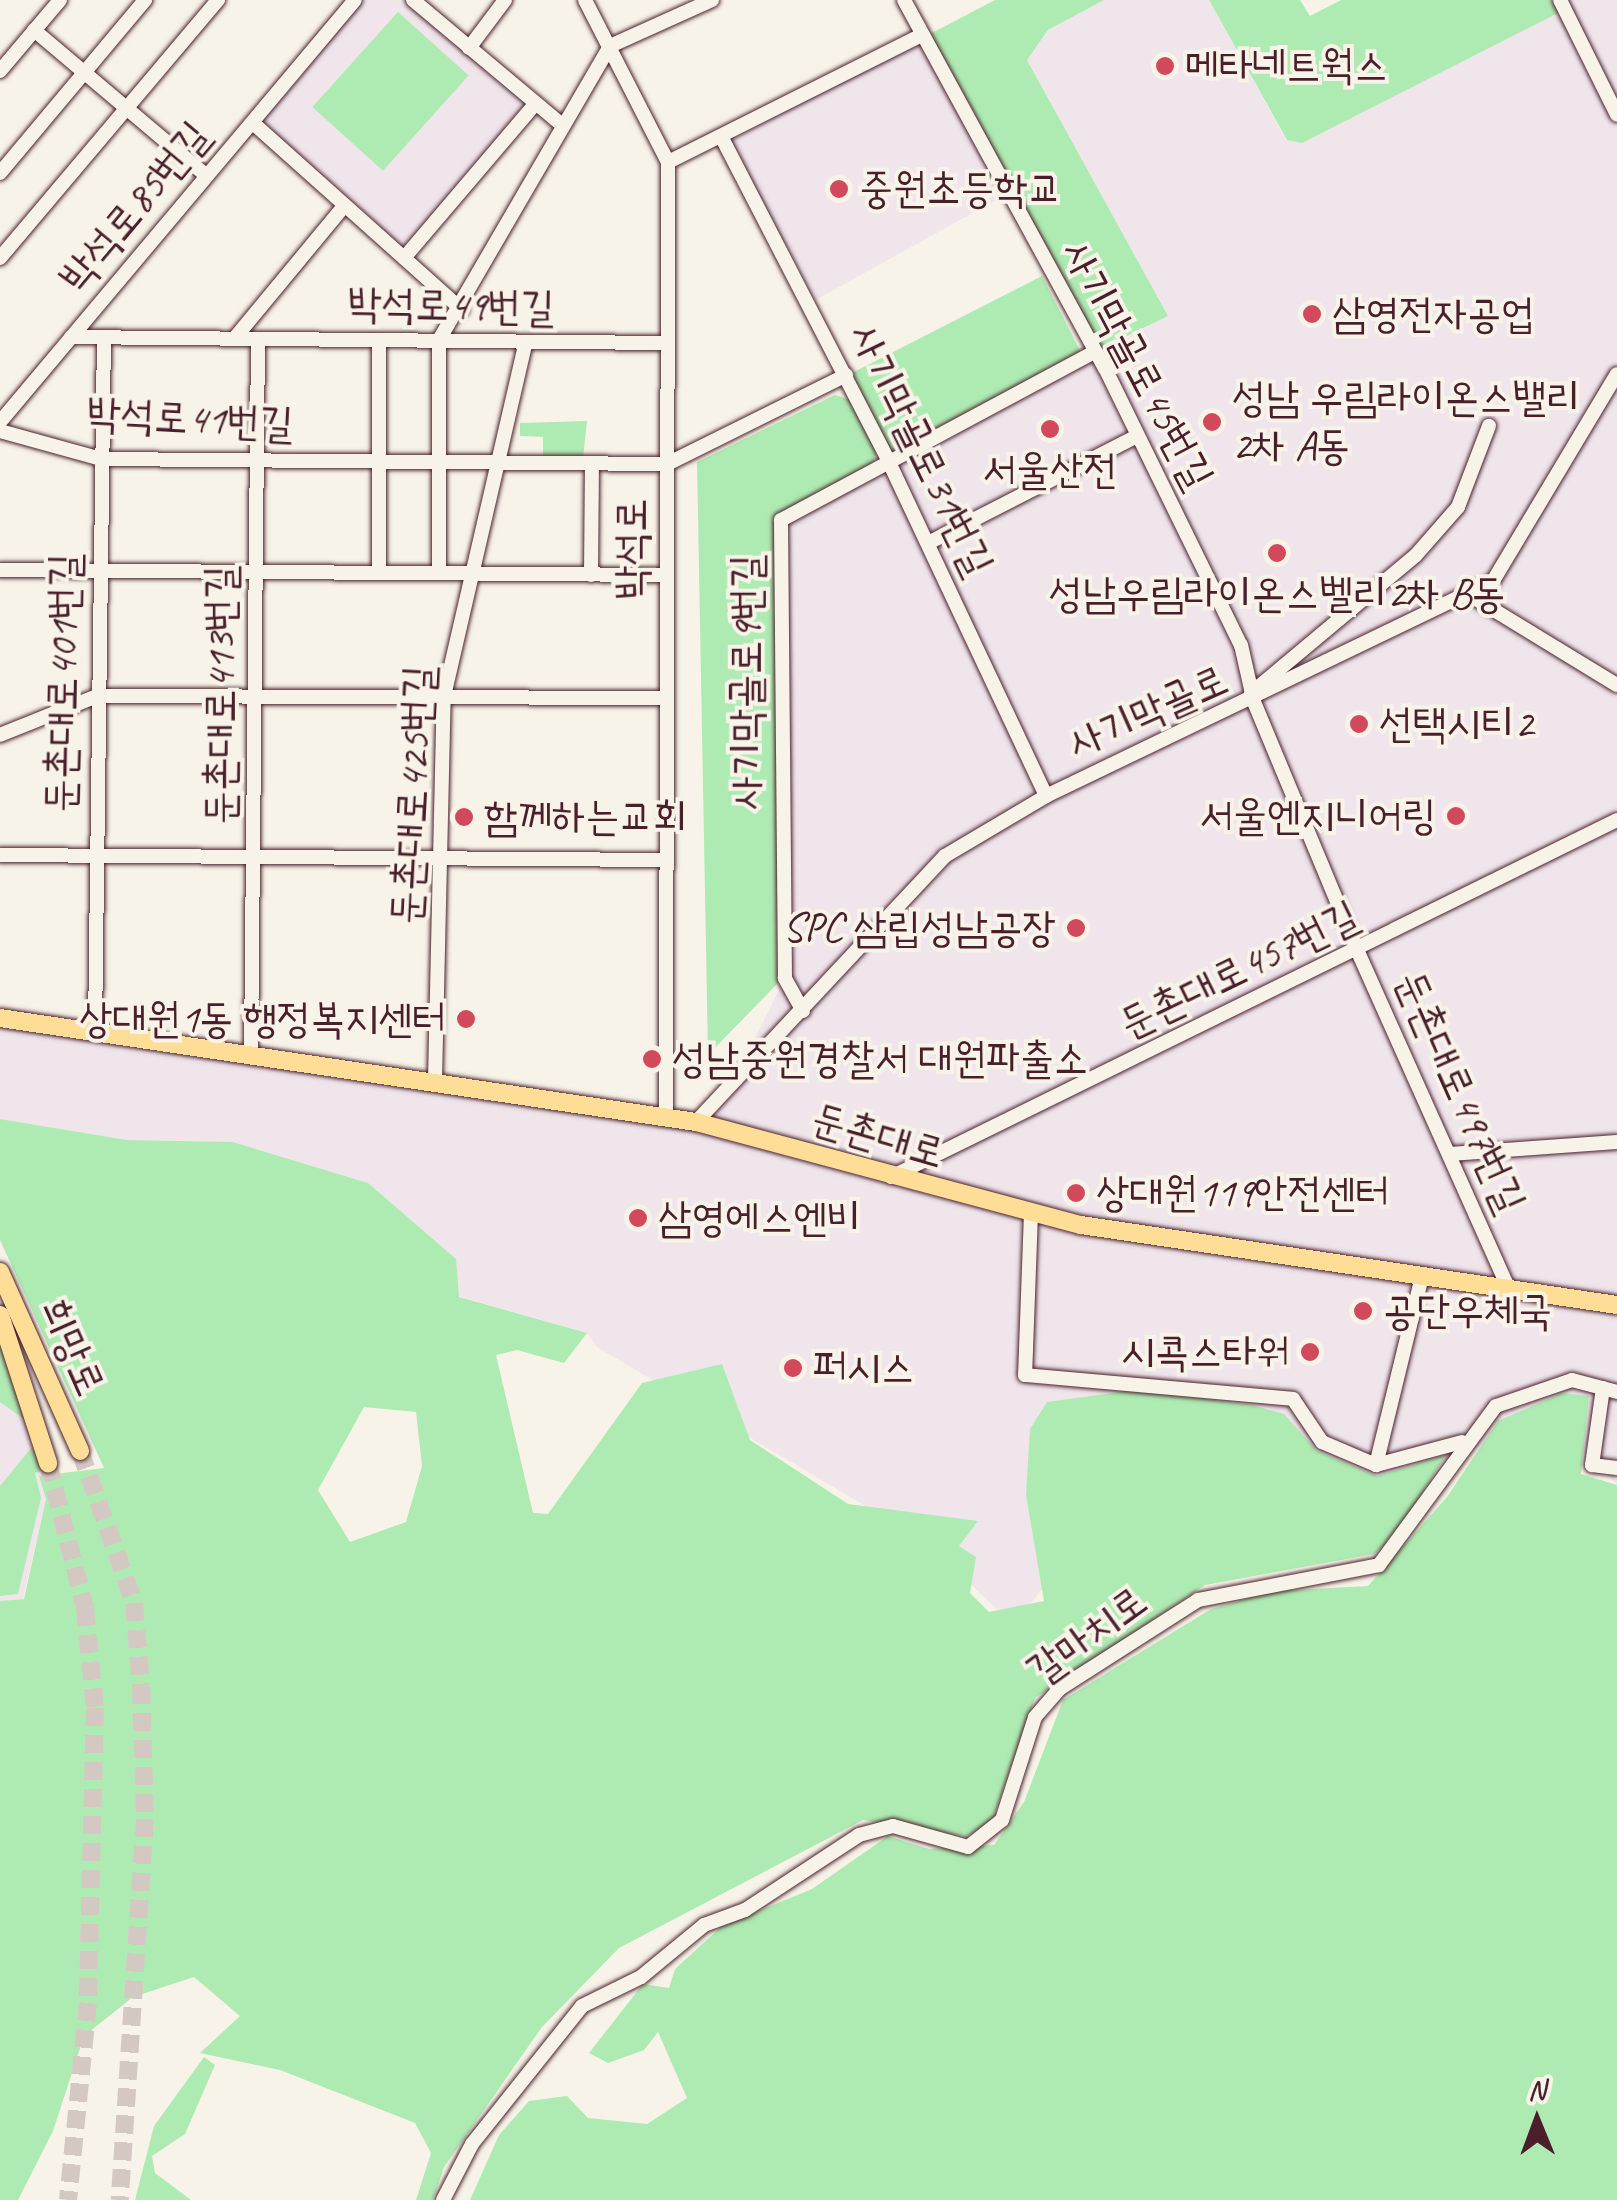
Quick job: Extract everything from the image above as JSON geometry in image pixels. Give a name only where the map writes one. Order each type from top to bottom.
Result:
[{"type":"main road","name":"둔촌대로","points":[[0,1018],[251,1052],[696,1122],[890,1178],[1030,1213],[1617,1306]]},
{"type":"main road","name":"희망로","points":[[0,1272],[80,1451]]},
{"type":"main road","name":"희망로","points":[[0,1315],[48,1463]]},
{"type":"street","points":[[0,172],[144,0]]},
{"type":"street","points":[[0,258],[218,0]]},
{"type":"street","name":"박석로85번길","points":[[0,422],[355,0]]},
{"type":"street","points":[[412,0],[562,125]]},
{"type":"street","points":[[468,48],[505,0]]},
{"type":"street","name":"박석로","points":[[585,0],[668,162],[666,1117]]},
{"type":"street","points":[[439,571],[439,340],[462,310],[562,125],[610,46],[712,0]]},
{"type":"street","points":[[1560,0],[1617,115]]},
{"type":"street","points":[[0,71],[54,2]]},
{"type":"street","name":"사기막골로45번길","points":[[908,7],[1137,436],[1241,645],[1253,697]]},
{"type":"street","points":[[34,30],[207,176]]},
{"type":"street","points":[[668,162],[723,140],[922,35]]},
{"type":"street","points":[[404,258],[535,104]]},
{"type":"street","name":"박석로85번길","points":[[253,124],[462,310]]},
{"type":"street","name":"사기막골로31번길","points":[[723,140],[888,460],[1046,796]]},
{"type":"street","name":"박석로49번길","points":[[234,339],[344,206]]},
{"type":"street","name":"박석로49번길","points":[[71,337],[667,343]]},
{"type":"street","name":"둔촌대로401번길","points":[[95,1030],[94,856],[104,337]]},
{"type":"street","name":"둔촌대로413번길","points":[[251,1052],[258,338]]},
{"type":"street","points":[[379,340],[379,571]]},
{"type":"street","name":"둔촌대로425번길","points":[[435,1080],[444,696],[526,342]]},
{"type":"street","name":"사기막골로9번길","points":[[803,1011],[785,978],[781,520],[1091,354]]},
{"type":"street","name":"사기막골로","points":[[696,1122],[946,856],[1046,796],[1471,596],[1516,550],[1617,374]]},
{"type":"street","points":[[667,464],[846,375]]},
{"type":"street","points":[[1253,697],[1416,555],[1458,507],[1489,426]]},
{"type":"street","name":"박석로41번길","points":[[0,431],[102,458],[667,464]]},
{"type":"street","points":[[928,542],[1137,436]]},
{"type":"street","points":[[592,465],[592,576]]},
{"type":"street","points":[[0,570],[666,575]]},
{"type":"street","points":[[1471,596],[1617,685]]},
{"type":"street","points":[[0,736],[97,696],[667,698]]},
{"type":"street","name":"둔촌대로497번길","points":[[1253,697],[1358,952],[1509,1289]]},
{"type":"street","name":"둔촌대로457번길","points":[[890,1178],[1358,952],[1617,820]]},
{"type":"street","points":[[0,856],[666,860]]},
{"type":"street","points":[[1450,1154],[1617,1142]]},
{"type":"street","points":[[1030,1213],[1025,1375],[1294,1400],[1322,1442],[1376,1465],[1462,1442]]},
{"type":"street","points":[[1376,1465],[1422,1276]]},
{"type":"street","name":"갈마치로","points":[[443,2200],[472,2144],[582,2006],[859,1834],[893,1826],[945,1847],[985,1836],[1002,1820],[1035,1717],[1058,1689],[1198,1600],[1379,1565],[1432,1503],[1462,1442],[1496,1406],[1532,1388],[1572,1380],[1610,1390]]},
{"type":"street","points":[[1610,1390],[1592,1465],[1617,1468]]},
{"type":"shaded area","points":[[360,0],[408,0],[535,104],[404,256],[256,122]]},
{"type":"shaded area","points":[[1104,0],[1209,0],[1286,140],[1559,0],[1617,0],[1617,1484],[1549,1419],[1384,1485],[1058,1570],[1013,1625],[928,1543],[597,1347],[587,1333],[458,1296],[455,1259],[368,1183],[233,1142],[127,1140],[0,1119],[0,1028],[712,1123],[785,978],[781,520],[1168,316],[1027,60],[1048,30]]},
{"type":"shaded area","points":[[917,38],[1004,195],[816,300],[729,142]]},
{"type":"shaded area","points":[[0,1312],[51,1475],[39,1476],[46,1499],[23,1599],[0,1601]]},
{"type":"green space","points":[[995,0],[1104,0],[1048,30],[1027,60],[1168,316],[1091,354],[928,35]]},
{"type":"green space","points":[[1209,0],[1300,0],[1310,16],[1341,0],[1559,0],[1564,10],[1302,143],[1287,140]]},
{"type":"green space","points":[[398,12],[469,76],[383,171],[312,107]]},
{"type":"green space","points":[[1042,276],[1083,357],[887,457],[846,376]]},
{"type":"green space","points":[[835,395],[855,401],[879,444],[873,464],[785,512],[779,982],[708,1055],[697,462]]},
{"type":"green space","points":[[587,421],[583,458],[543,458],[543,437],[520,436],[520,423]]},
{"type":"green space","points":[[0,1119],[127,1140],[233,1142],[368,1183],[456,1259],[459,1297],[587,1333],[564,1363],[517,1350],[496,1355],[533,1513],[548,1514],[642,1383],[722,1364],[750,1440],[848,1504],[978,1521],[959,1546],[976,1557],[970,1593],[989,1612],[1044,1601],[1026,1495],[1030,1429],[1047,1402],[1134,1390],[1252,1405],[1284,1414],[1317,1451],[1377,1476],[1446,1455],[1396,1535],[1374,1554],[1205,1585],[1035,1698],[991,1824],[966,1836],[863,1820],[619,1948],[542,2027],[444,2167],[433,2200],[416,2200],[431,2153],[415,2123],[280,2070],[200,2053],[240,2016],[194,1977],[133,1997],[84,2036],[53,2131],[18,2200],[0,2200],[0,1601],[24,1599],[46,1499],[39,1476],[104,1468],[0,1240]],"holes":[[[364,1407],[416,1412],[422,1466],[406,1522],[350,1542],[318,1490]]]},
{"type":"green space","points":[[0,1344],[28,1422],[0,1402]]},
{"type":"green space","points":[[1562,1393],[1589,1396],[1581,1474],[1617,1485],[1617,2200],[470,2200],[499,2135],[529,2101],[567,2096],[588,2118],[647,2124],[687,2098],[658,2032],[644,2050],[608,2063],[589,2053],[643,1984],[669,1988],[675,1969],[722,1926],[812,1889],[888,1836],[929,1849],[994,1845],[1024,1802],[1063,1700],[1211,1609],[1274,1591],[1368,1586],[1447,1497],[1498,1421]]},
{"type":"green space","points":[[32,1447],[45,1470],[35,1473],[41,1498],[18,1594],[0,1596],[0,1486]]},
{"type":"green space","points":[[204,2057],[215,2065],[185,2134],[152,2156],[155,2173],[191,2200],[135,2200],[154,2126]]},
{"type":"tunnel","points":[[80,1451],[134,1603],[141,1686],[145,1819],[120,2200]]},
{"type":"tunnel","points":[[48,1463],[85,1608],[95,1708],[88,2003],[68,2200]]},
{"type":"place","name":"메타네트웍스","points":[[1165,66]]},
{"type":"place","name":"중원초등학교","points":[[839,189]]},
{"type":"place","name":"삼영전자공업","points":[[1312,314]]},
{"type":"place","name":"성남 우림라이온스밸리 2차 A동","points":[[1212,422]]},
{"type":"place","name":"서울산전","points":[[1050,429]]},
{"type":"place","name":"성남우림라이온스벨리2차 B동","points":[[1277,553]]},
{"type":"place","name":"선택시티2","points":[[1359,724]]},
{"type":"place","name":"서울엔지니어링","points":[[1456,816]]},
{"type":"place","name":"함께하는교회","points":[[464,817]]},
{"type":"place","name":"SPC 삼립성남공장","points":[[1076,928]]},
{"type":"place","name":"상대원1동 행정복지센터","points":[[466,1019]]},
{"type":"place","name":"성남중원경찰서 대원파출소","points":[[652,1059]]},
{"type":"place","name":"상대원119안전센터","points":[[1076,1193]]},
{"type":"place","name":"삼영에스엔비","points":[[638,1218]]},
{"type":"place","name":"공단우체국","points":[[1363,1311]]},
{"type":"place","name":"시콕스타워","points":[[1310,1352]]},
{"type":"place","name":"퍼시스","points":[[793,1368]]}]
